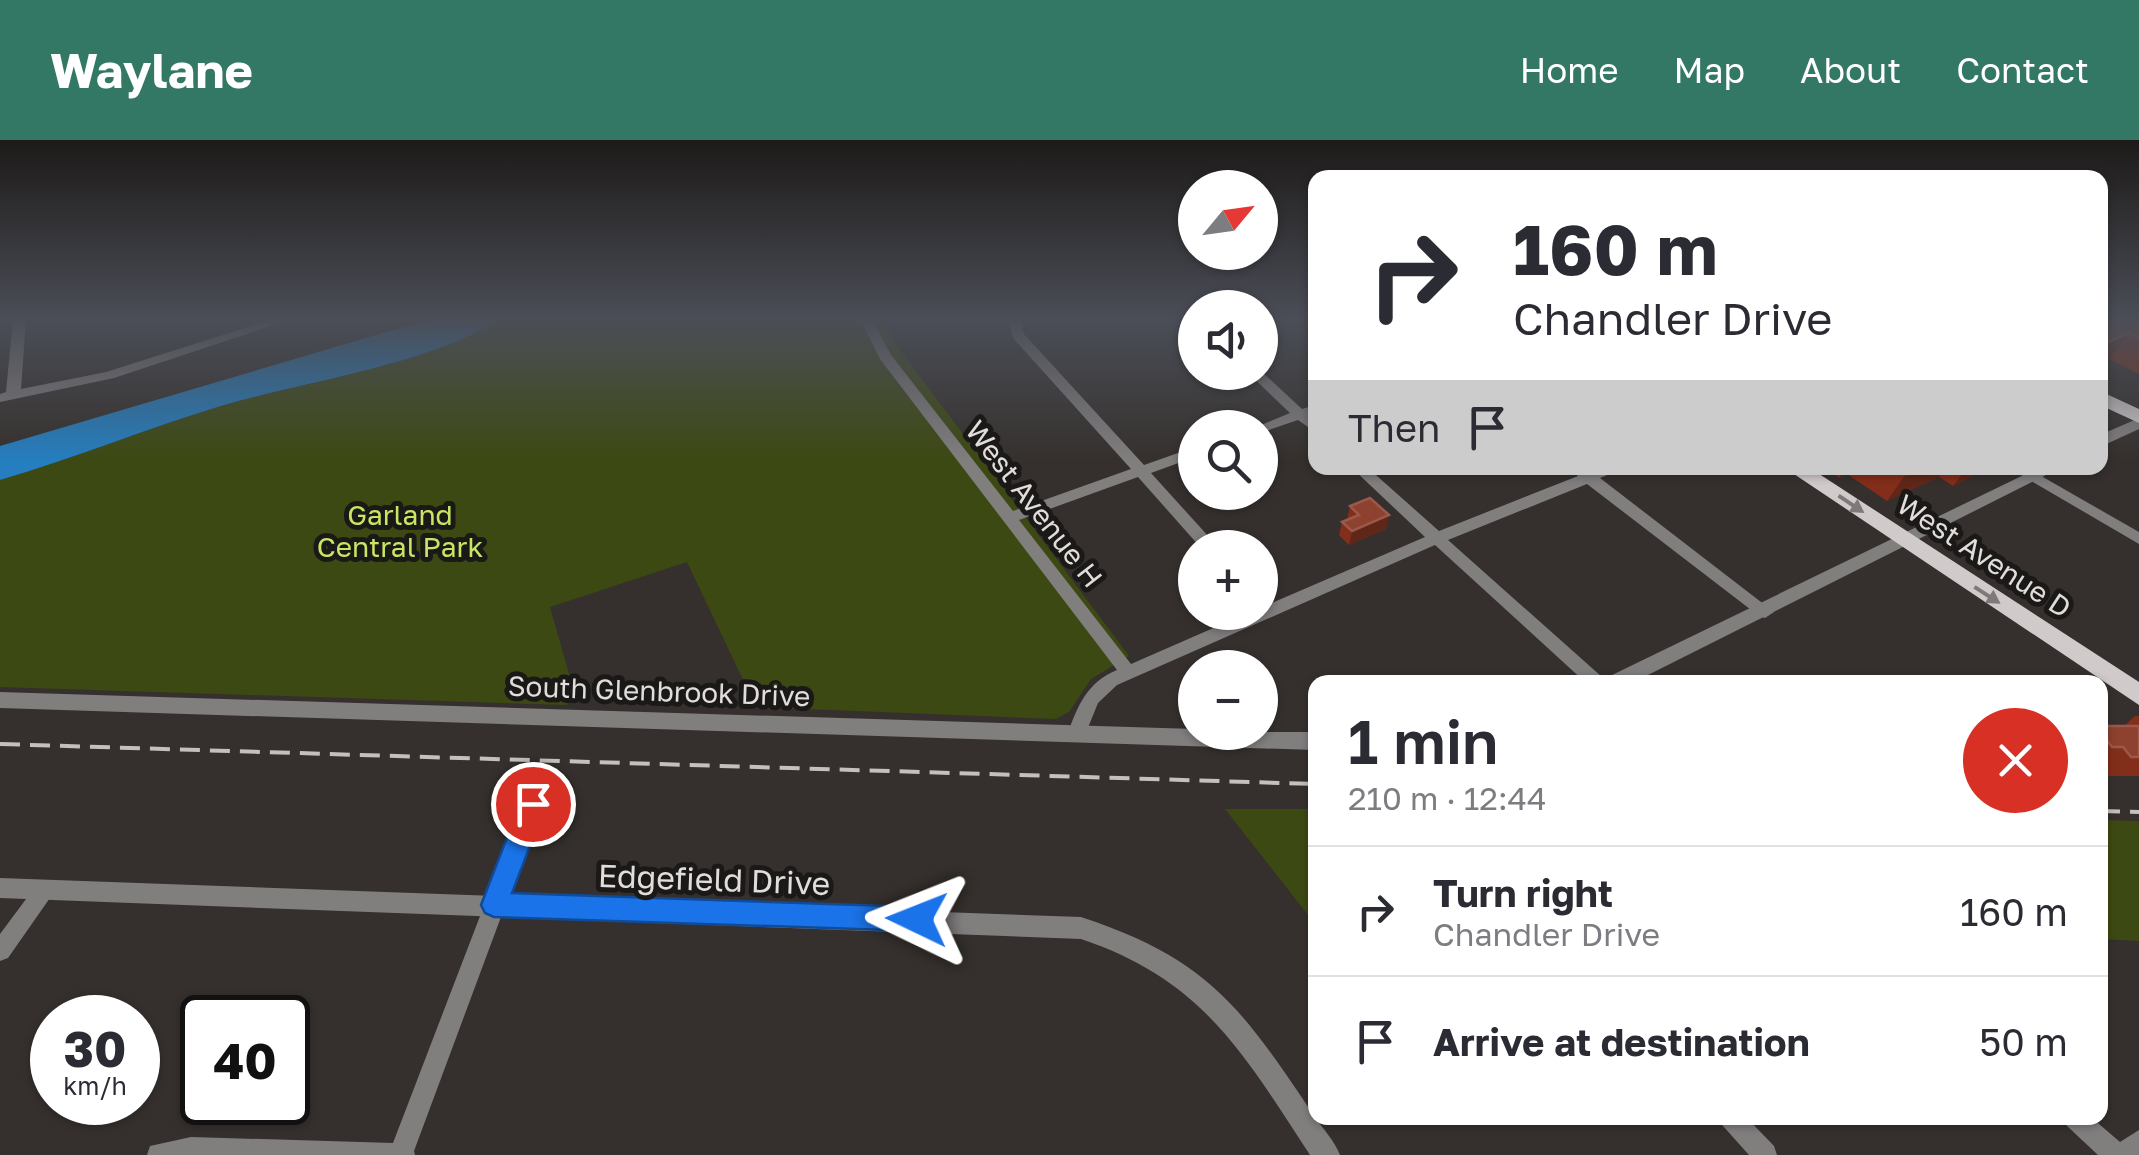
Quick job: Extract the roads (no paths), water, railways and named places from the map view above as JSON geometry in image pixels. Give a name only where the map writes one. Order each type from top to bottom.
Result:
[{"type":"main road","points":[[2108,401],[2139,420]]},
{"type":"main road","name":"West Avenue D","points":[[1807,475],[2139,695]]},
{"type":"street","points":[[11,366],[6,397],[73,385],[133,366]]},
{"type":"street","name":"West Avenue H","points":[[893,366],[1128,672]]},
{"type":"street","points":[[1051,366],[1195,530]]},
{"type":"street","points":[[1278,390],[1308,412]]},
{"type":"street","points":[[1278,423],[1308,412]]},
{"type":"street","points":[[2108,437],[2139,420]]},
{"type":"street","points":[[1011,518],[1178,458]]},
{"type":"street","points":[[1367,475],[1588,675]]},
{"type":"street","points":[[1278,602],[1437,538],[1576,475]]},
{"type":"street","points":[[1587,475],[1765,612]]},
{"type":"street","points":[[1632,675],[1906,541],[2020,475]]},
{"type":"street","points":[[2030,475],[2139,540]]},
{"type":"street","points":[[1076,735],[1090,699],[1102,686],[1217,630]]},
{"type":"street","name":"South Glenbrook Drive","points":[[0,700],[1308,740]]},
{"type":"street","points":[[160,1155],[192,1148],[401,1155],[533,804]]},
{"type":"street","name":"Edgefield Drive","points":[[0,888],[1081,928],[1141,947],[1195,983],[1240,1026],[1326,1155]]},
{"type":"street","points":[[0,950],[45,889]]},
{"type":"street","points":[[1737,1125],[1765,1155]]},
{"type":"street","points":[[2084,1125],[2120,1155],[2139,1142]]},
{"type":"water","points":[[270,366],[380,366],[224,405],[0,480],[0,446]]},
{"type":"railway","points":[[0,744],[1308,784]]},
{"type":"railway","points":[[2108,811],[2139,812]]},
{"type":"park label","name":"Garland Central Park","points":[[400,531]]}]
